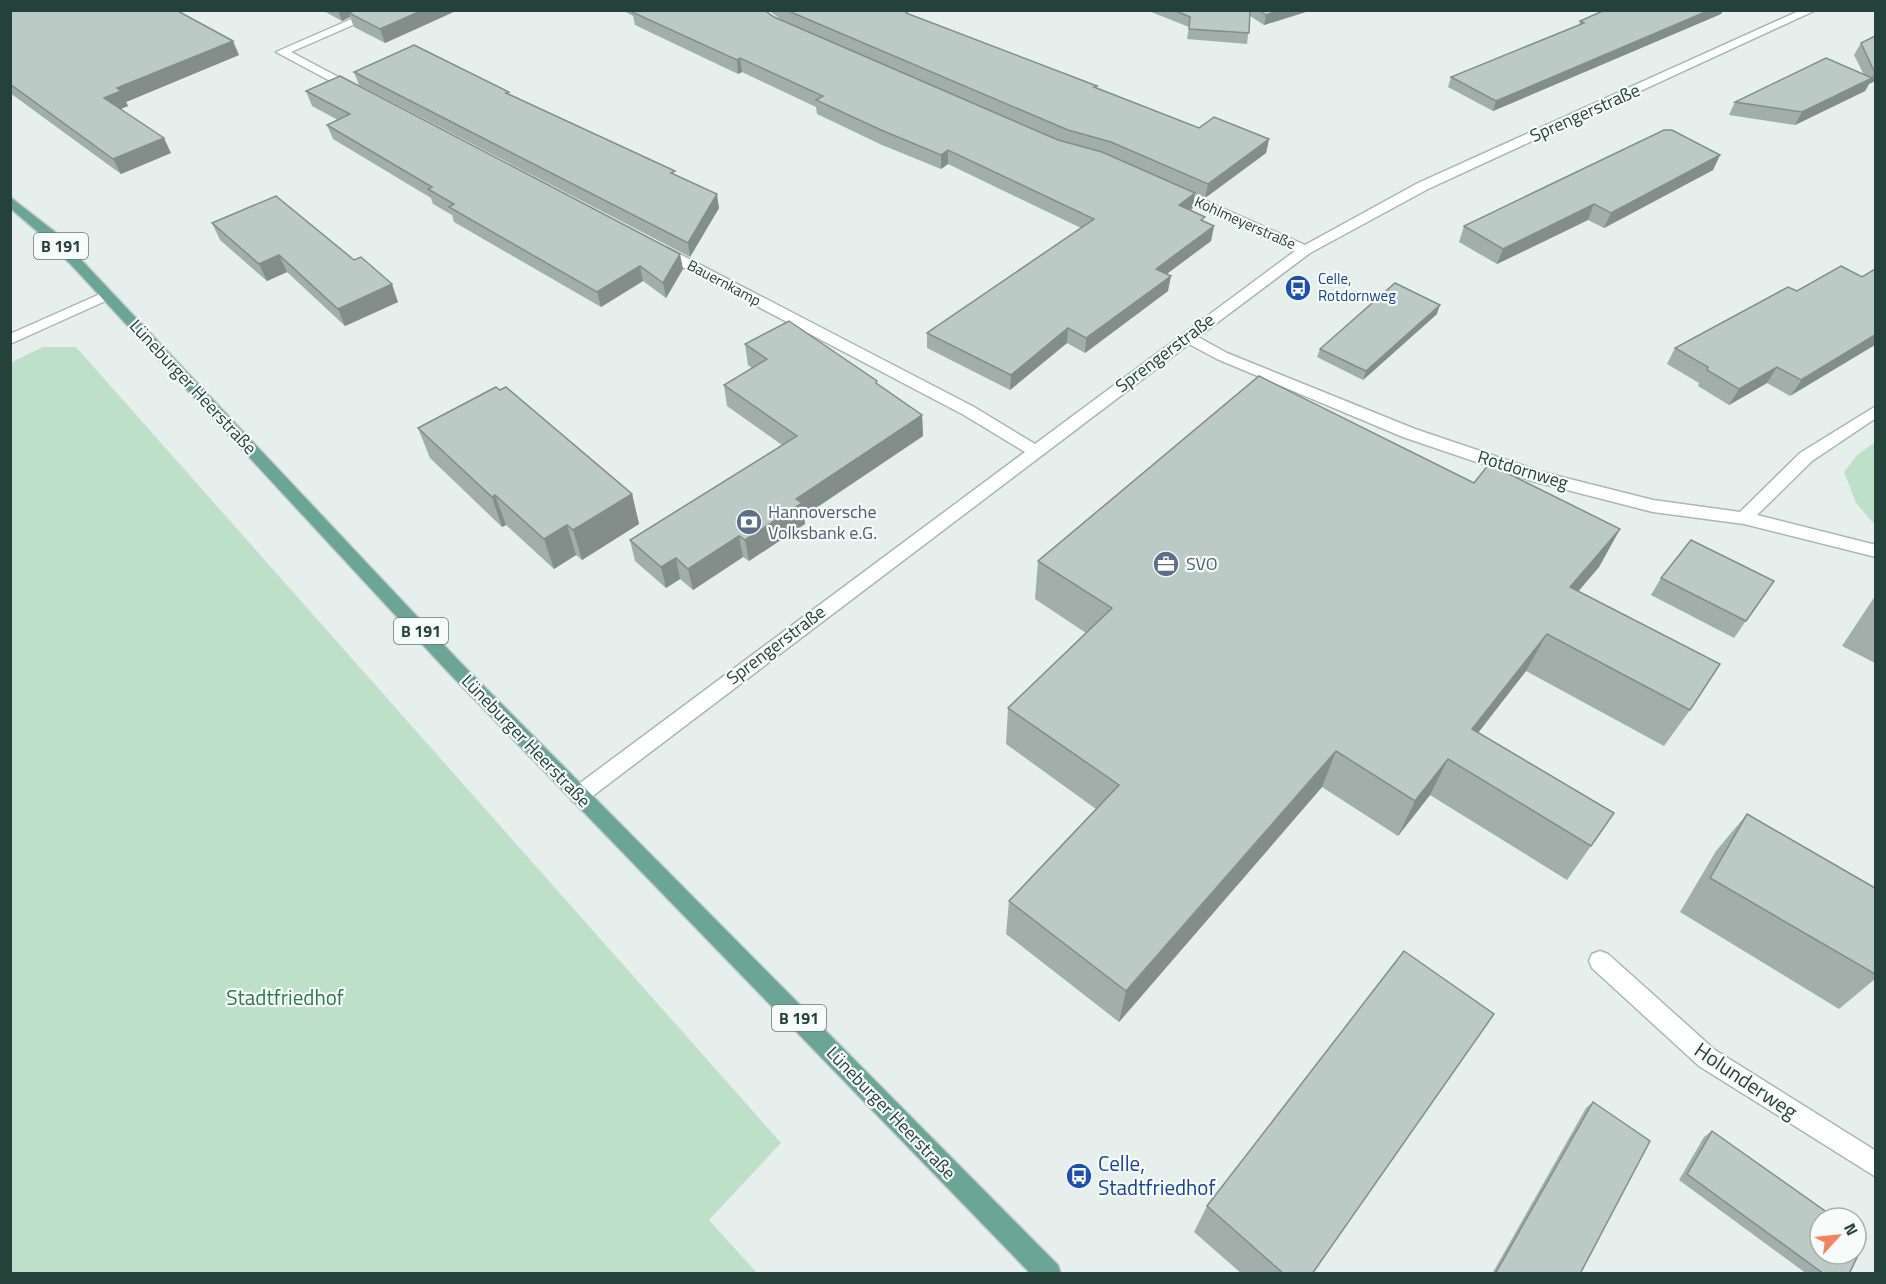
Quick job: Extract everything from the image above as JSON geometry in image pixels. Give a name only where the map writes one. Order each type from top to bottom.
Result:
[{"type":"main road","name":"Lüneburger Heerstraße","points":[[10,201],[50,235],[453,666],[1048,1274]]},
{"type":"street","points":[[363,94],[282,52],[382,10]]},
{"type":"street","name":"Sprengerstraße","points":[[579,795],[1186,337],[1305,250],[1424,186],[1810,10]]},
{"type":"street","name":"Kohlmeyerstraße","points":[[1158,185],[1305,250]]},
{"type":"street","name":"Bauernkamp","points":[[645,242],[969,411],[1035,451]]},
{"type":"street","points":[[10,340],[107,295]]},
{"type":"street","name":"Rotdornweg","points":[[1186,337],[1222,356],[1409,433],[1538,477],[1653,507],[1744,518],[1875,551]]},
{"type":"street","points":[[1744,518],[1806,457],[1875,411]]},
{"type":"street","name":"Holunderweg","points":[[1600,961],[1707,1058],[1875,1165]]},
{"type":"green space","name":"Stadtfriedhof","points":[[43,347],[76,347],[781,1143],[709,1220],[757,1273],[11,1273],[10,363]]},
{"type":"green space","points":[[1875,442],[1875,525],[1856,503],[1844,472],[1857,455]]},
{"type":"building","points":[[10,10],[176,10],[233,41],[117,88],[121,91],[104,98],[164,138],[113,159],[10,84]]},
{"type":"building","points":[[356,10],[423,10],[380,29],[349,13]]},
{"type":"building","points":[[635,10],[764,10],[774,17],[1058,140],[1102,152],[1195,193],[1179,205],[1205,217],[1201,220],[1214,226],[1156,269],[1171,276],[1086,338],[1068,328],[1011,375],[927,333],[1094,219],[948,150],[941,155],[881,130],[816,100],[823,96],[632,12]]},
{"type":"building","points":[[786,10],[906,10],[906,13],[1097,86],[1094,87],[1199,128],[1214,117],[1269,139],[1208,184],[1111,142],[1068,130]]},
{"type":"building","points":[[1174,10],[1250,10],[1249,33],[1189,29],[1190,17]]},
{"type":"building","points":[[1259,10],[1280,10],[1266,15]]},
{"type":"building","points":[[1605,10],[1710,10],[1496,101],[1451,77],[1584,23],[1580,21]]},
{"type":"building","points":[[1875,36],[1875,73],[1861,43]]},
{"type":"building","points":[[414,45],[509,92],[506,93],[675,171],[671,173],[717,194],[688,243],[354,72]]},
{"type":"building","points":[[1826,58],[1872,78],[1802,112],[1735,102]]},
{"type":"building","points":[[340,76],[680,254],[663,283],[640,266],[597,292],[449,207],[454,204],[428,189],[432,187],[327,125],[350,114],[306,91]]},
{"type":"building","points":[[1664,130],[1672,130],[1720,155],[1611,213],[1594,204],[1503,249],[1464,226]]},
{"type":"building","points":[[276,196],[354,260],[361,257],[392,284],[338,309],[279,255],[259,264],[212,223]]},
{"type":"building","points":[[1841,266],[1862,277],[1875,269],[1875,335],[1801,380],[1777,367],[1739,389],[1707,370],[1708,367],[1675,348],[1788,287],[1797,291]]},
{"type":"building","points":[[1395,283],[1440,305],[1366,371],[1320,349]]},
{"type":"building","points":[[789,321],[922,415],[796,499],[802,503],[745,540],[739,536],[688,569],[676,558],[661,567],[630,540],[797,436],[724,385],[767,359],[745,344]]},
{"type":"building","points":[[1259,376],[1474,483],[1489,464],[1620,529],[1570,587],[1720,664],[1690,710],[1547,634],[1472,729],[1614,813],[1591,846],[1448,759],[1415,801],[1336,751],[1126,991],[1009,901],[1119,785],[1008,708],[1112,608],[1038,561]]},
{"type":"building","points":[[496,387],[500,390],[506,387],[632,494],[573,530],[567,525],[544,539],[495,495],[492,497],[418,428]]},
{"type":"building","points":[[1691,540],[1774,581],[1746,621],[1661,578]]},
{"type":"building","points":[[1747,814],[1875,888],[1875,974],[1710,878]]},
{"type":"building","points":[[1404,951],[1494,1014],[1312,1274],[1284,1274],[1207,1206]]},
{"type":"building","points":[[1593,1102],[1650,1141],[1580,1274],[1495,1274]]},
{"type":"building","points":[[1712,1131],[1818,1206],[1808,1206],[1808,1262],[1687,1174]]},
{"type":"building","points":[[1813,1266],[1853,1266],[1849,1274],[1824,1274]]},
{"type":"place","name":"Celle, Rotdornweg","points":[[1298,288]]},
{"type":"place","name":"Hannoversche Volksbank e.G.","points":[[749,522]]},
{"type":"place","name":"SVO","points":[[1166,564]]},
{"type":"place","name":"Celle, Stadtfriedhof","points":[[1079,1176]]}]
